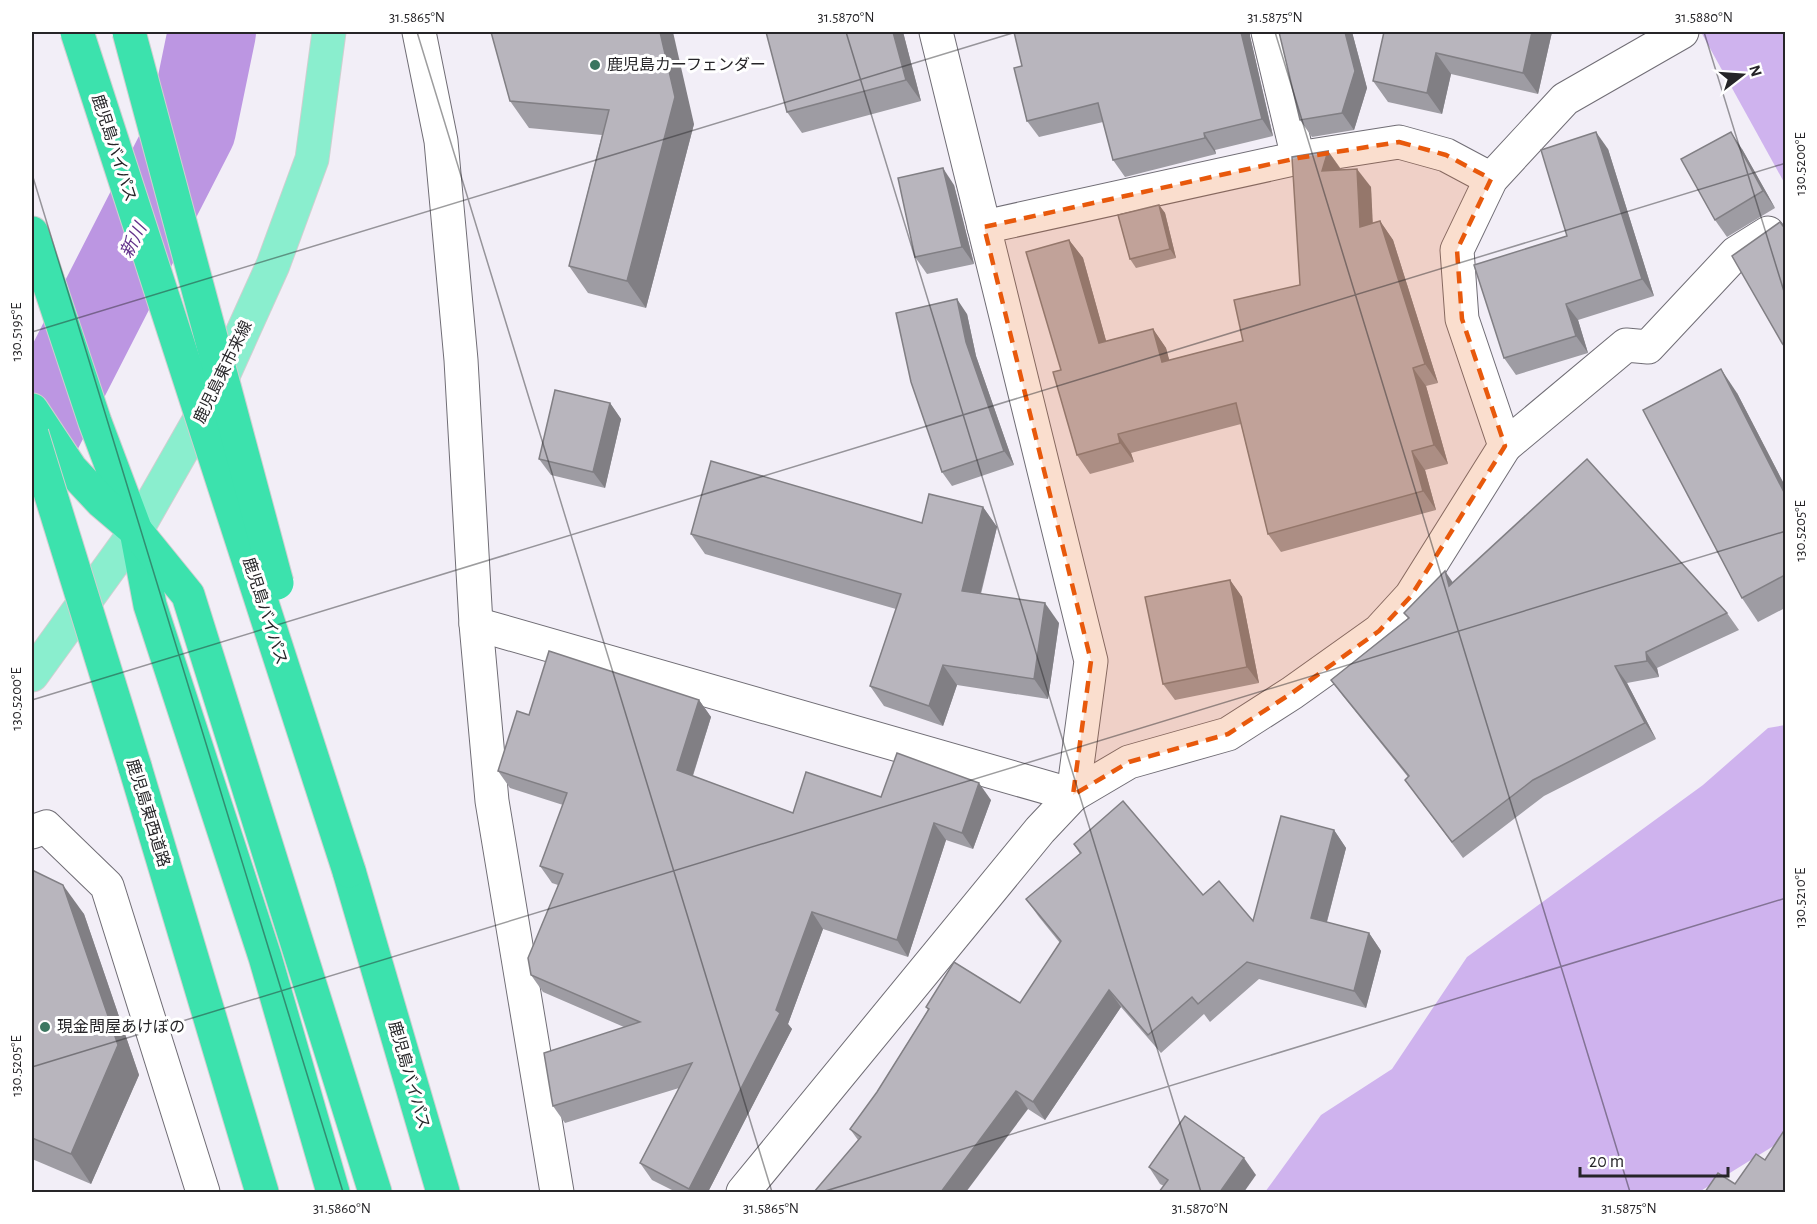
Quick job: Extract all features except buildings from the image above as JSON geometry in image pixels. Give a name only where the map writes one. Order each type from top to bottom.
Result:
[{"type":"highway","name":"鹿児島バイパス","points":[[76,32],[349,871],[443,1192]]},
{"type":"highway","points":[[129,32],[251,480],[349,871]]},
{"type":"highway","points":[[35,245],[95,422],[136,531],[150,605],[265,957],[333,1192]]},
{"type":"highway","points":[[32,410],[71,469],[102,502],[136,531],[188,595],[375,1192]]},
{"type":"highway","name":"鹿児島東西道路","points":[[32,434],[135,767],[262,1192]]},
{"type":"main road","name":"鹿児島東市来線","points":[[32,675],[136,531],[217,389],[273,265],[312,159],[329,32]]},
{"type":"street","points":[[419,32],[441,141],[461,360],[476,624],[492,801],[556,1192]]},
{"type":"street","points":[[936,32],[1091,660],[1073,795]]},
{"type":"street","points":[[1268,32],[1298,158]]},
{"type":"street","points":[[1505,446],[1462,319],[1457,250],[1491,179],[1565,99],[1682,32]]},
{"type":"street","points":[[984,227],[1298,158],[1399,142],[1446,155],[1491,179]]},
{"type":"street","points":[[743,1192],[1033,839],[1073,795],[1129,762],[1228,734],[1292,693],[1379,632],[1411,596],[1505,446],[1626,345],[1648,346],[1736,254],[1780,225]]},
{"type":"street","points":[[476,624],[1073,795]]},
{"type":"street","points":[[32,832],[46,827],[107,886],[203,1192]]},
{"type":"highlighted area","points":[[1399,142],[1446,155],[1491,179],[1457,250],[1462,319],[1505,446],[1450,536],[1411,596],[1379,631],[1292,693],[1228,734],[1129,762],[1073,795],[1091,661],[984,227],[1298,158]]},
{"type":"shaded area","points":[[1701,32],[1785,32],[1785,184]]},
{"type":"shaded area","points":[[1785,725],[1785,1139],[1699,1192],[1265,1192],[1321,1115],[1392,1069],[1467,957],[1703,785],[1768,728]]},
{"type":"waterway","name":"新川","points":[[32,442],[192,129],[212,32]]},
{"type":"place","name":"鹿児島カーフェンダー","points":[[595,65]]},
{"type":"place","name":"現金問屋あけぼの","points":[[45,1027]]}]
